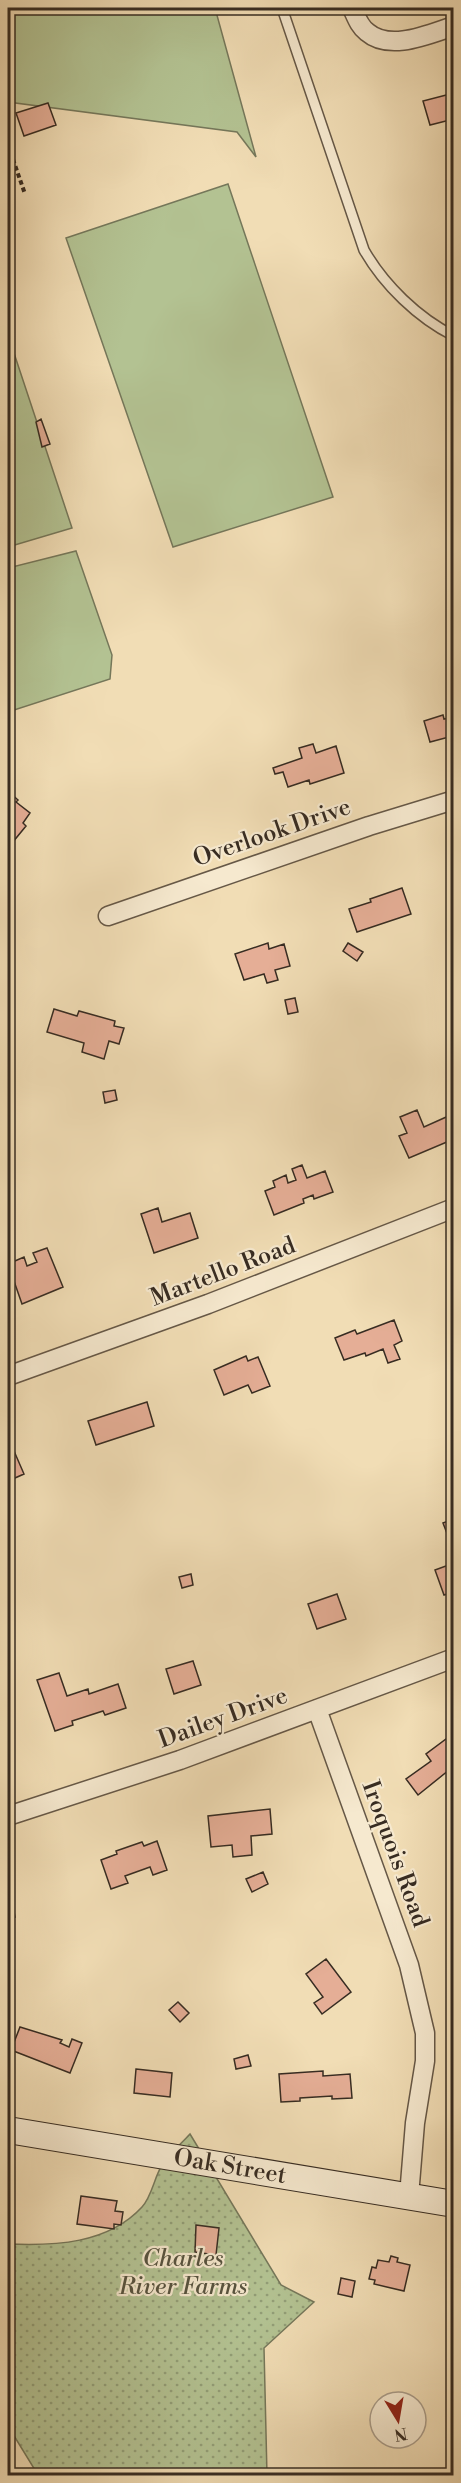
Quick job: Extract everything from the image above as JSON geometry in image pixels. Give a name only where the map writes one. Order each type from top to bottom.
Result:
[{"type":"main road","name":"Oak Street","points":[[8,2130],[453,2204]]},
{"type":"street","points":[[352,8],[365,31],[387,40],[410,39],[453,26]]},
{"type":"street","name":"Overlook Drive","points":[[108,916],[369,826],[453,800]]},
{"type":"street","name":"Martello Road","points":[[8,1376],[208,1304],[453,1208]]},
{"type":"street","name":"Dailey Drive","points":[[8,1816],[180,1760],[453,1658]]},
{"type":"street","name":"Iroquois Road","points":[[317,1709],[409,1965],[425,2033],[425,2061],[415,2123],[409,2196]]},
{"type":"lane","points":[[282,8],[364,250],[381,275],[398,293],[424,317],[453,336]]},
{"type":"path","points":[[8,145],[25,194]]},
{"type":"path","points":[[8,163],[15,165]]},
{"type":"green space","points":[[8,8],[215,8],[256,157],[237,132],[8,102]]},
{"type":"green space","points":[[228,184],[333,497],[173,547],[66,238]]},
{"type":"green space","points":[[8,335],[72,528],[8,547]]},
{"type":"green space","points":[[76,551],[112,655],[110,679],[8,712],[8,568]]},
{"type":"green space","name":"Charles River Farms","points":[[190,2134],[281,2285],[314,2302],[264,2348],[267,2475],[38,2475],[8,2426],[8,2244],[62,2243],[80,2240],[113,2229],[142,2207],[162,2165]]},
{"type":"building","points":[[454,93],[454,119],[430,125],[423,101]]},
{"type":"building","points":[[48,103],[56,125],[24,136],[16,113]]},
{"type":"building","points":[[41,419],[50,444],[42,447],[36,422]]},
{"type":"building","points":[[443,715],[444,719],[454,717],[454,729],[447,731],[449,737],[430,742],[424,721]]},
{"type":"building","points":[[313,744],[316,753],[336,746],[344,773],[310,784],[309,780],[288,787],[283,772],[275,774],[273,768],[302,758],[299,748]]},
{"type":"building","points":[[8,791],[18,800],[16,802],[30,813],[23,823],[26,826],[8,848]]},
{"type":"building","points":[[8,848],[14,853],[8,861]]},
{"type":"building","points":[[402,888],[411,914],[357,932],[349,909]]},
{"type":"building","points":[[268,943],[269,949],[284,944],[290,966],[275,970],[278,980],[267,983],[264,974],[244,980],[235,954]]},
{"type":"building","points":[[348,943],[363,952],[357,961],[343,951]]},
{"type":"building","points":[[295,998],[298,1012],[288,1014],[285,1000]]},
{"type":"building","points":[[54,1009],[77,1016],[79,1011],[115,1021],[114,1026],[124,1028],[119,1044],[109,1041],[104,1059],[82,1052],[84,1043],[47,1032]]},
{"type":"building","points":[[115,1090],[117,1100],[105,1103],[103,1092]]},
{"type":"building","points":[[417,1110],[424,1127],[453,1114],[454,1139],[409,1158],[399,1136],[407,1133],[400,1117]]},
{"type":"building","points":[[302,1165],[307,1178],[325,1171],[333,1192],[314,1199],[313,1195],[303,1199],[304,1203],[274,1215],[265,1191],[275,1187],[273,1181],[286,1175],[288,1183],[296,1180],[292,1169]]},
{"type":"building","points":[[158,1208],[162,1222],[190,1213],[198,1238],[154,1253],[141,1214]]},
{"type":"building","points":[[47,1248],[63,1287],[22,1304],[8,1264],[24,1257],[27,1266],[37,1262],[33,1253]]},
{"type":"building","points":[[394,1320],[402,1341],[394,1345],[400,1359],[388,1363],[383,1349],[366,1356],[365,1353],[344,1360],[335,1338],[355,1330],[357,1334]]},
{"type":"building","points":[[246,1356],[248,1361],[258,1357],[270,1386],[252,1393],[248,1385],[224,1395],[214,1370]]},
{"type":"building","points":[[147,1402],[154,1426],[96,1445],[88,1421]]},
{"type":"building","points":[[14,1451],[24,1474],[8,1481],[8,1453]]},
{"type":"building","points":[[454,1519],[454,1534],[448,1536],[443,1523]]},
{"type":"building","points":[[454,1563],[454,1592],[444,1595],[435,1570]]},
{"type":"building","points":[[191,1574],[193,1585],[182,1588],[179,1577]]},
{"type":"building","points":[[337,1594],[346,1619],[317,1629],[308,1604]]},
{"type":"building","points":[[193,1661],[201,1685],[174,1694],[166,1669]]},
{"type":"building","points":[[59,1673],[67,1696],[88,1689],[89,1694],[118,1684],[126,1708],[105,1715],[103,1711],[72,1721],[73,1725],[55,1731],[37,1680]]},
{"type":"building","points":[[450,1736],[454,1741],[454,1766],[418,1795],[406,1779],[431,1761],[426,1754]]},
{"type":"building","points":[[270,1809],[272,1834],[251,1836],[252,1855],[233,1857],[232,1845],[211,1847],[208,1816]]},
{"type":"building","points":[[157,1841],[167,1870],[153,1875],[150,1867],[125,1876],[128,1883],[111,1889],[101,1860],[117,1854],[116,1851],[142,1842],[144,1846]]},
{"type":"building","points":[[263,1872],[268,1884],[252,1892],[246,1879]]},
{"type":"building","points":[[8,1889],[10,1889],[15,1917],[8,1918]]},
{"type":"building","points":[[326,1959],[351,1992],[322,2014],[314,2003],[323,1997],[306,1974]]},
{"type":"building","points":[[178,2002],[189,2013],[180,2022],[169,2010]]},
{"type":"building","points":[[20,2027],[62,2040],[60,2043],[69,2047],[72,2039],[82,2043],[70,2073],[11,2050]]},
{"type":"building","points":[[248,2055],[251,2066],[236,2069],[234,2059]]},
{"type":"building","points":[[136,2069],[172,2073],[170,2097],[134,2093]]},
{"type":"building","points":[[323,2071],[323,2076],[350,2074],[352,2098],[332,2099],[332,2096],[281,2102],[279,2074]]},
{"type":"building","points":[[81,2196],[117,2201],[115,2211],[123,2212],[121,2225],[114,2224],[114,2229],[77,2224]]},
{"type":"building","points":[[196,2225],[219,2228],[216,2255],[195,2252]]},
{"type":"building","points":[[391,2256],[398,2258],[397,2262],[410,2265],[404,2291],[374,2284],[375,2280],[369,2279],[372,2267],[376,2268],[378,2260],[389,2262]]},
{"type":"building","points":[[341,2278],[355,2281],[352,2297],[338,2294]]}]
